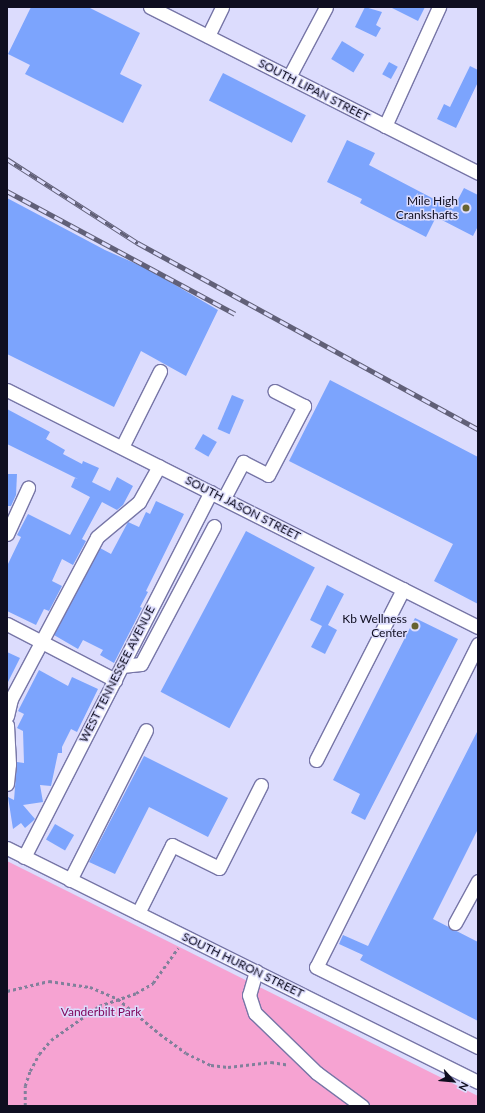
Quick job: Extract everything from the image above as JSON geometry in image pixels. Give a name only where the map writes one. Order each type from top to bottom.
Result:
[{"type":"street","name":"SOUTH LIPAN STREET","points":[[150,7],[385,126],[477,170]]},
{"type":"street","points":[[208,36],[222,7]]},
{"type":"street","points":[[289,77],[326,7]]},
{"type":"street","points":[[385,126],[439,7]]},
{"type":"street","points":[[122,447],[160,371]]},
{"type":"street","name":"SOUTH JASON STREET","points":[[7,390],[478,627]]},
{"type":"street","points":[[224,498],[243,462],[268,475],[304,406],[275,391]]},
{"type":"street","points":[[7,716],[11,699],[97,537],[139,502],[159,466]]},
{"type":"street","points":[[7,534],[28,488]]},
{"type":"street","name":"WEST TENNESSEE AVENUE","points":[[24,857],[211,492]]},
{"type":"street","points":[[122,666],[141,664],[214,526]]},
{"type":"street","points":[[316,760],[403,589]]},
{"type":"street","points":[[7,624],[115,680]]},
{"type":"street","points":[[478,644],[316,967],[478,1047]]},
{"type":"street","points":[[7,725],[9,764],[7,784]]},
{"type":"street","points":[[70,880],[146,730]]},
{"type":"street","points":[[138,913],[172,845],[219,868],[261,785]]},
{"type":"street","name":"SOUTH HURON STREET","points":[[7,848],[478,1082]]},
{"type":"street","points":[[455,924],[478,882]]},
{"type":"street","points":[[256,971],[249,995],[255,1013],[317,1073],[362,1106]]},
{"type":"path","points":[[25,1106],[25,1086],[44,1048],[99,1006],[136,993],[153,983],[171,962],[184,936]]},
{"type":"path","points":[[7,991],[41,983],[59,982],[90,987],[118,999],[160,1034],[205,1063],[228,1067],[271,1062]]},
{"type":"green space","name":"Vanderbilt Park","points":[[7,861],[478,1096],[478,1106],[7,1106]]},
{"type":"building","points":[[31,7],[88,7],[140,33],[120,74],[142,85],[123,123],[25,74],[30,65],[8,54]]},
{"type":"building","points":[[365,7],[382,12],[376,25],[381,28],[376,37],[355,27]]},
{"type":"building","points":[[390,7],[425,7],[418,21]]},
{"type":"building","points":[[342,41],[364,54],[353,72],[331,59]]},
{"type":"building","points":[[389,62],[398,67],[391,79],[382,74]]},
{"type":"building","points":[[470,66],[478,70],[478,82],[456,128],[437,119],[444,104],[450,107]]},
{"type":"building","points":[[223,73],[306,115],[292,143],[209,101]]},
{"type":"building","points":[[347,140],[375,153],[369,165],[453,209],[464,188],[478,195],[478,226],[473,236],[436,217],[426,237],[360,203],[362,199],[327,182]]},
{"type":"building","points":[[7,198],[105,250],[148,269],[218,310],[186,376],[141,351],[114,407],[7,354]]},
{"type":"building","points":[[330,380],[478,457],[478,604],[434,581],[453,544],[289,461]]},
{"type":"building","points":[[232,395],[244,400],[230,434],[218,429]]},
{"type":"building","points":[[7,409],[50,432],[46,439],[65,450],[63,454],[82,464],[83,461],[99,468],[92,482],[110,491],[117,477],[133,486],[123,505],[117,510],[102,502],[82,539],[86,541],[73,565],[62,559],[52,581],[62,586],[49,611],[44,609],[36,625],[7,611],[7,566],[21,537],[17,535],[28,514],[70,535],[90,497],[71,487],[75,478],[78,479],[7,444]]},
{"type":"building","points":[[203,434],[217,442],[208,457],[194,449]]},
{"type":"building","points":[[7,474],[17,474],[16,495],[11,506],[7,506]]},
{"type":"building","points":[[156,501],[184,514],[146,591],[148,592],[140,607],[142,608],[114,663],[100,655],[103,650],[83,640],[78,649],[54,635],[100,548],[111,554],[128,522],[139,527],[146,512],[150,514]]},
{"type":"building","points":[[246,531],[315,568],[229,728],[161,692]]},
{"type":"building","points":[[327,585],[344,594],[328,625],[337,630],[325,654],[311,647],[322,626],[310,620]]},
{"type":"building","points":[[415,618],[458,639],[365,820],[351,813],[360,794],[333,780]]},
{"type":"building","points":[[7,652],[20,658],[7,684]]},
{"type":"building","points":[[39,670],[68,686],[72,677],[98,689],[77,732],[71,729],[62,747],[62,753],[58,753],[51,786],[40,785],[43,802],[23,805],[35,819],[25,828],[21,823],[13,829],[8,797],[14,800],[17,762],[24,763],[23,731],[17,728],[24,714],[18,711]]},
{"type":"building","points":[[478,730],[478,829],[433,919],[478,942],[478,1021],[360,960],[363,955],[339,944],[343,935],[368,946]]},
{"type":"building","points":[[144,756],[228,798],[208,837],[149,807],[115,874],[89,862]]},
{"type":"building","points":[[55,824],[74,835],[65,851],[46,840]]},
{"type":"railway","points":[[7,159],[138,243],[478,429]]},
{"type":"railway","points":[[7,191],[235,314]]},
{"type":"place","name":"Mile High Crankshafts","points":[[466,208]]},
{"type":"place","name":"Kb Wellness Center","points":[[415,626]]}]
